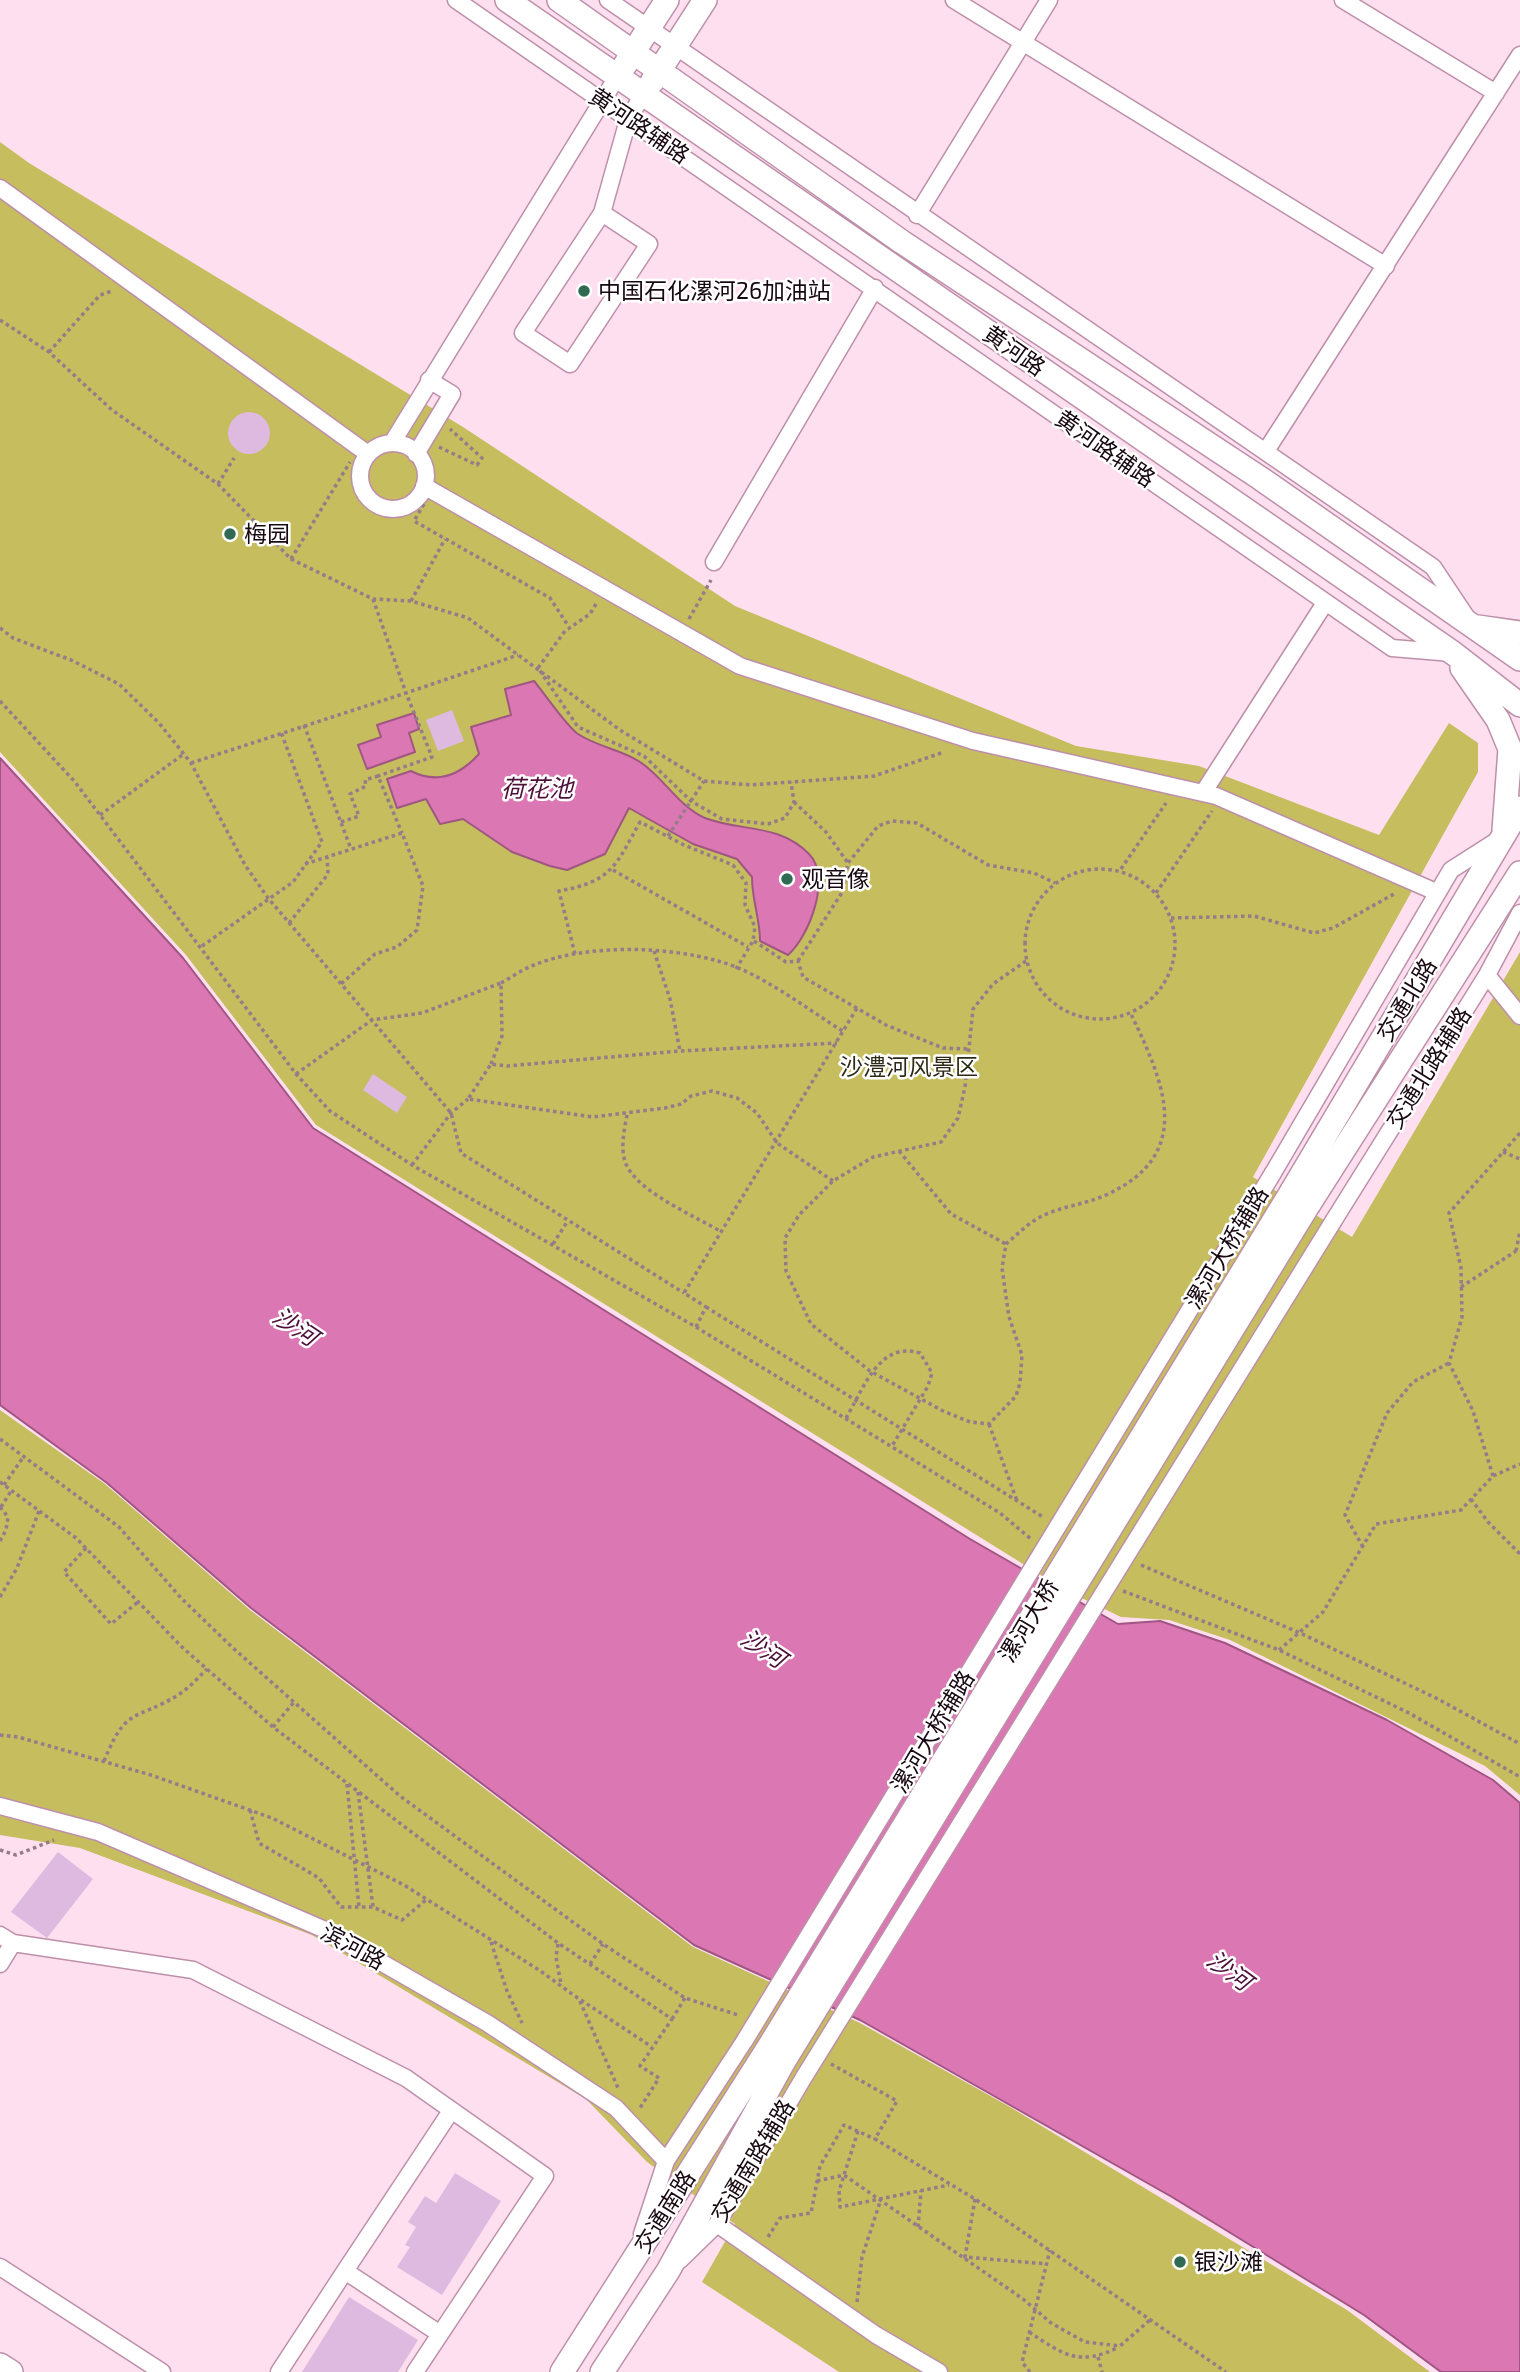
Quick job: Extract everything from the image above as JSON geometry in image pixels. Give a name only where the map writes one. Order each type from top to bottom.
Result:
[{"type":"main road","name":"黄河路","points":[[507,0],[642,96],[1453,653],[1520,705]]},
{"type":"main road","name":"黄河路","points":[[559,0],[902,242],[1260,478],[1520,659]]},
{"type":"main road","points":[[617,77],[667,0]]},
{"type":"main road","points":[[642,96],[705,0]]},
{"type":"main road","points":[[1473,626],[1520,633]]},
{"type":"main road","points":[[1453,653],[1498,720],[1510,749],[1503,837]]},
{"type":"main road","name":"交通北路","points":[[1301,1197],[1520,808]]},
{"type":"main road","name":"交通北路","points":[[1301,1197],[1520,873]]},
{"type":"main road","name":"漯河大桥","points":[[775,2056],[1301,1197]]},
{"type":"main road","name":"交通南路","points":[[562,2372],[633,2261],[775,2056]]},
{"type":"main road","name":"交通南路","points":[[602,2372],[668,2271],[775,2056]]},
{"type":"main road","points":[[0,2365],[10,2372]]},
{"type":"street","name":"黄河路辅路","points":[[456,0],[1392,648],[1453,653]]},
{"type":"street","points":[[608,0],[917,215],[1433,567],[1473,626]]},
{"type":"street","points":[[954,0],[1386,266]]},
{"type":"street","points":[[917,215],[1049,0]]},
{"type":"street","points":[[1343,0],[1496,93]]},
{"type":"street","points":[[1266,451],[1520,55]]},
{"type":"street","points":[[365,458],[392,443],[617,77]]},
{"type":"street","points":[[602,213],[649,244],[570,364],[523,333],[602,213],[628,120],[642,96]]},
{"type":"street","points":[[0,188],[365,458]]},
{"type":"street","points":[[714,562],[875,288]]},
{"type":"street","points":[[428,488],[420,447],[452,394],[429,380]]},
{"type":"street","points":[[392,443],[420,447]]},
{"type":"street","points":[[365,458],[360,484],[365,494],[381,508],[391,510],[412,503],[428,488]]},
{"type":"street","points":[[428,488],[740,666],[972,741],[1221,798],[1436,892],[1451,870],[1503,837]]},
{"type":"street","points":[[1203,793],[1325,603]]},
{"type":"street","name":"漯河大桥辅路","points":[[666,2161],[745,2040],[1273,1172],[1436,892]]},
{"type":"street","name":"交通北路辅路","points":[[804,2077],[1487,975],[1520,912]]},
{"type":"street","points":[[1487,975],[1520,1016]]},
{"type":"street","name":"滨河路","points":[[0,1807],[84,1828],[323,1930],[487,2023],[616,2108],[666,2161]]},
{"type":"street","points":[[0,1964],[7,1939],[193,1970],[406,2078],[545,2176],[415,2372]]},
{"type":"street","name":"交通南路辅路","points":[[668,2271],[717,2224],[804,2077]]},
{"type":"street","points":[[279,2372],[451,2111]]},
{"type":"street","points":[[633,2261],[666,2161]]},
{"type":"street","points":[[717,2224],[850,2317],[939,2372]]},
{"type":"street","points":[[0,2267],[162,2372]]},
{"type":"street","points":[[345,2271],[440,2334]]},
{"type":"path","points":[[48,352],[100,295],[134,285]]},
{"type":"path","points":[[0,320],[48,352],[112,410],[218,484],[291,559],[373,599],[411,601],[468,618],[620,730],[704,781],[751,785],[874,776],[972,741]]},
{"type":"path","points":[[420,447],[477,465],[482,458],[450,429],[461,410],[448,401]]},
{"type":"path","points":[[218,484],[234,458]]},
{"type":"path","points":[[291,559],[350,462],[365,458]]},
{"type":"path","points":[[428,488],[414,521],[550,598],[569,627]]},
{"type":"path","points":[[411,601],[445,539]]},
{"type":"path","points":[[681,633],[720,565],[714,562]]},
{"type":"path","points":[[538,668],[569,627],[590,614],[605,590]]},
{"type":"path","points":[[341,822],[359,816],[350,794],[366,786],[365,780],[432,757],[373,599]]},
{"type":"path","points":[[0,635],[2,629],[13,638],[71,660],[120,684],[185,753],[245,865],[268,898],[451,1113],[461,1153],[706,1307],[695,1326]]},
{"type":"path","points":[[191,763],[518,655]]},
{"type":"path","points":[[538,668],[578,727],[644,756],[691,801],[722,819],[768,824],[785,818],[794,802],[791,782]]},
{"type":"path","points":[[0,701],[75,782],[202,946],[296,1074],[330,1111],[412,1165],[695,1326],[1000,1513],[1040,1543]]},
{"type":"path","points":[[303,725],[351,849]]},
{"type":"path","points":[[202,946],[293,881],[322,842],[281,732]]},
{"type":"path","points":[[100,815],[185,753]]},
{"type":"path","points":[[341,984],[375,954],[397,947],[418,930],[423,886],[378,776]]},
{"type":"path","points":[[668,836],[704,781]]},
{"type":"path","points":[[1121,870],[1177,787]]},
{"type":"path","points":[[1156,892],[1221,798]]},
{"type":"path","points":[[794,802],[826,832],[848,863]]},
{"type":"path","points":[[798,961],[843,891],[848,863],[878,826],[892,821],[917,823],[988,865],[1034,873],[1055,883]]},
{"type":"path","points":[[575,954],[559,891],[590,885],[613,869],[639,822],[733,865],[746,883],[745,905],[755,927],[753,941],[736,969]]},
{"type":"path","points":[[305,864],[402,833]]},
{"type":"path","points":[[289,923],[325,878],[328,872],[327,857]]},
{"type":"path","points":[[1101,868],[1121,870],[1156,892],[1171,918],[1176,940],[1174,963],[1165,984],[1150,1002],[1131,1014],[1110,1020],[1087,1019],[1066,1012],[1048,999],[1034,982],[1026,961],[1024,939],[1029,917],[1040,898],[1055,883],[1077,872],[1101,868]]},
{"type":"path","points":[[613,869],[748,947]]},
{"type":"path","points":[[1171,918],[1254,916],[1314,933],[1333,928],[1415,883]]},
{"type":"path","points":[[753,941],[786,962],[798,961]]},
{"type":"path","points":[[296,1074],[372,1020],[422,1013],[501,983],[532,965],[575,954],[654,951],[719,961],[844,1032]]},
{"type":"path","points":[[654,951],[670,999],[680,1051]]},
{"type":"path","points":[[798,961],[803,977],[886,1025],[943,1048],[969,1049]]},
{"type":"path","points":[[989,1424],[961,1419],[873,1373],[811,1324],[786,1271],[785,1238],[799,1215],[833,1181],[873,1157],[941,1142],[958,1118],[973,1009],[993,984],[1026,961]]},
{"type":"path","points":[[412,1165],[451,1113],[468,1099],[491,1063],[502,1036],[501,983]]},
{"type":"path","points":[[684,1293],[857,1008]]},
{"type":"path","points":[[989,1424],[1016,1396],[1020,1383],[1022,1355],[1009,1317],[1002,1268],[1006,1244],[1045,1215],[1108,1194],[1139,1175],[1158,1151],[1166,1125],[1164,1100],[1156,1066],[1131,1014]]},
{"type":"path","points":[[491,1063],[507,1066],[680,1051],[837,1043]]},
{"type":"path","points":[[468,1099],[593,1117],[627,1115],[681,1104],[691,1096],[712,1091],[737,1098],[757,1113],[776,1143],[833,1181]]},
{"type":"path","points":[[627,1115],[624,1154],[628,1168],[663,1198],[722,1232]]},
{"type":"path","points":[[1493,1476],[1473,1410],[1449,1363],[1462,1317],[1461,1268],[1449,1213],[1520,1133]]},
{"type":"path","points":[[899,1151],[951,1214],[1006,1244]]},
{"type":"path","points":[[1503,1152],[1520,1159]]},
{"type":"path","points":[[553,1244],[567,1222]]},
{"type":"path","points":[[1461,1287],[1518,1252],[1520,1231]]},
{"type":"path","points":[[846,1418],[885,1356],[898,1350],[920,1353],[932,1373],[892,1447]]},
{"type":"path","points":[[1363,1547],[1345,1515],[1387,1413],[1413,1382],[1449,1363]]},
{"type":"path","points":[[989,1424],[1017,1501]]},
{"type":"path","points":[[0,1439],[119,1527],[181,1598],[400,1796],[603,1944],[685,1998],[742,2016]]},
{"type":"path","points":[[24,1456],[2,1483],[86,1548],[207,1669],[273,1727],[558,1943],[672,2018]]},
{"type":"path","points":[[1279,1650],[1323,1612],[1376,1524],[1461,1510],[1493,1476],[1520,1464]]},
{"type":"path","points":[[0,1541],[6,1530],[8,1517],[1,1507],[12,1490]]},
{"type":"path","points":[[1471,1499],[1488,1522],[1520,1554]]},
{"type":"path","points":[[1,1594],[18,1569],[39,1511]]},
{"type":"path","points":[[86,1548],[64,1573],[111,1624],[138,1602]]},
{"type":"path","points":[[1123,1591],[1279,1650],[1409,1713],[1520,1777]]},
{"type":"path","points":[[104,1761],[115,1734],[130,1717],[178,1695],[207,1669]]},
{"type":"path","points":[[273,1727],[294,1702]]},
{"type":"path","points":[[0,1735],[18,1737],[104,1761],[250,1811],[355,1860],[427,1899],[652,2047]]},
{"type":"path","points":[[347,1784],[359,1907]]},
{"type":"path","points":[[358,1792],[373,1907]]},
{"type":"path","points":[[250,1811],[259,1843],[319,1878],[341,1907],[373,1907],[402,1920],[427,1899]]},
{"type":"path","points":[[0,1850],[16,1854],[84,1828]]},
{"type":"path","points":[[491,1940],[507,1991],[537,2056]]},
{"type":"path","points":[[558,1943],[556,1957],[561,1986]]},
{"type":"path","points":[[590,1964],[603,1944]]},
{"type":"path","points":[[630,2123],[659,2078],[640,2066],[685,1998]]},
{"type":"path","points":[[579,1999],[619,2091]]},
{"type":"path","points":[[824,2060],[897,2101],[875,2139]]},
{"type":"path","points":[[758,2252],[779,2218],[811,2213],[820,2166],[844,2124],[875,2139],[975,2199],[1226,2372]]},
{"type":"path","points":[[858,2131],[839,2191],[840,2207],[951,2184]]},
{"type":"path","points":[[817,2180],[844,2175],[965,2258],[1051,2323],[1085,2342],[1120,2346]]},
{"type":"path","points":[[918,2228],[921,2191]]},
{"type":"path","points":[[850,2317],[857,2301],[862,2257],[881,2199]]},
{"type":"path","points":[[965,2258],[975,2199]]},
{"type":"path","points":[[1030,2372],[1021,2362],[1050,2250]]},
{"type":"path","points":[[965,2258],[1047,2264]]},
{"type":"path","points":[[1029,2332],[1066,2357],[1098,2357],[1120,2346],[1151,2319]]},
{"type":"path","points":[[1098,2357],[1102,2372]]},
{"type":"green space","name":"沙澧河风景区","points":[[0,142],[29,163],[463,427],[735,606],[1076,746],[1199,766],[1379,835],[1449,723],[1478,743],[1478,772],[1253,1177],[1352,1237],[1520,952],[1520,1795],[1485,1766],[1230,1640],[1169,1620],[1121,1617],[1065,1590],[316,1125],[186,955],[0,752]]},
{"type":"green space","points":[[0,1410],[105,1484],[250,1610],[693,1947],[860,2023],[1010,2107],[1347,2310],[1430,2372],[839,2372],[702,2282],[735,2224],[647,2162],[586,2099],[312,1935],[80,1848],[0,1835]]},
{"type":"water","name":"荷花池","points":[[534,681],[578,734],[641,763],[697,814],[719,822],[785,837],[809,854],[816,864],[818,877],[815,906],[803,935],[788,955],[760,941],[752,877],[737,859],[693,844],[629,808],[605,854],[567,870],[512,852],[463,819],[440,824],[426,799],[397,808],[387,779],[411,771],[430,777],[448,776],[464,767],[479,754],[471,727],[511,715],[505,689]]},
{"type":"water","points":[[414,713],[419,729],[409,733],[415,752],[367,769],[358,745],[381,737],[377,725]]},
{"type":"water","name":"沙河","points":[[0,758],[183,958],[313,1128],[970,1539],[1118,1624],[1160,1621],[1225,1643],[1387,1720],[1493,1780],[1520,1803],[1520,2372],[1441,2372],[1364,2315],[1172,2197],[860,2020],[694,1945],[251,1608],[107,1483],[0,1405]]},
{"type":"building","points":[[249,412],[264,418],[270,433],[264,448],[249,454],[234,448],[228,433],[234,418]]},
{"type":"building","points":[[452,710],[464,741],[438,751],[426,720]]},
{"type":"building","points":[[373,1074],[407,1097],[397,1113],[363,1090]]},
{"type":"building","points":[[58,1852],[93,1879],[47,1938],[11,1912]]},
{"type":"building","points":[[455,2173],[501,2201],[442,2295],[397,2267],[410,2247],[405,2245],[416,2227],[408,2222],[425,2196],[436,2203]]},
{"type":"building","points":[[349,2297],[418,2340],[398,2372],[302,2372]]},
{"type":"place","name":"中国石化漯河26加油站","points":[[584,291]]},
{"type":"place","name":"梅园","points":[[230,534]]},
{"type":"place","name":"观音像","points":[[787,879]]},
{"type":"place","name":"银沙滩","points":[[1180,2262]]}]
